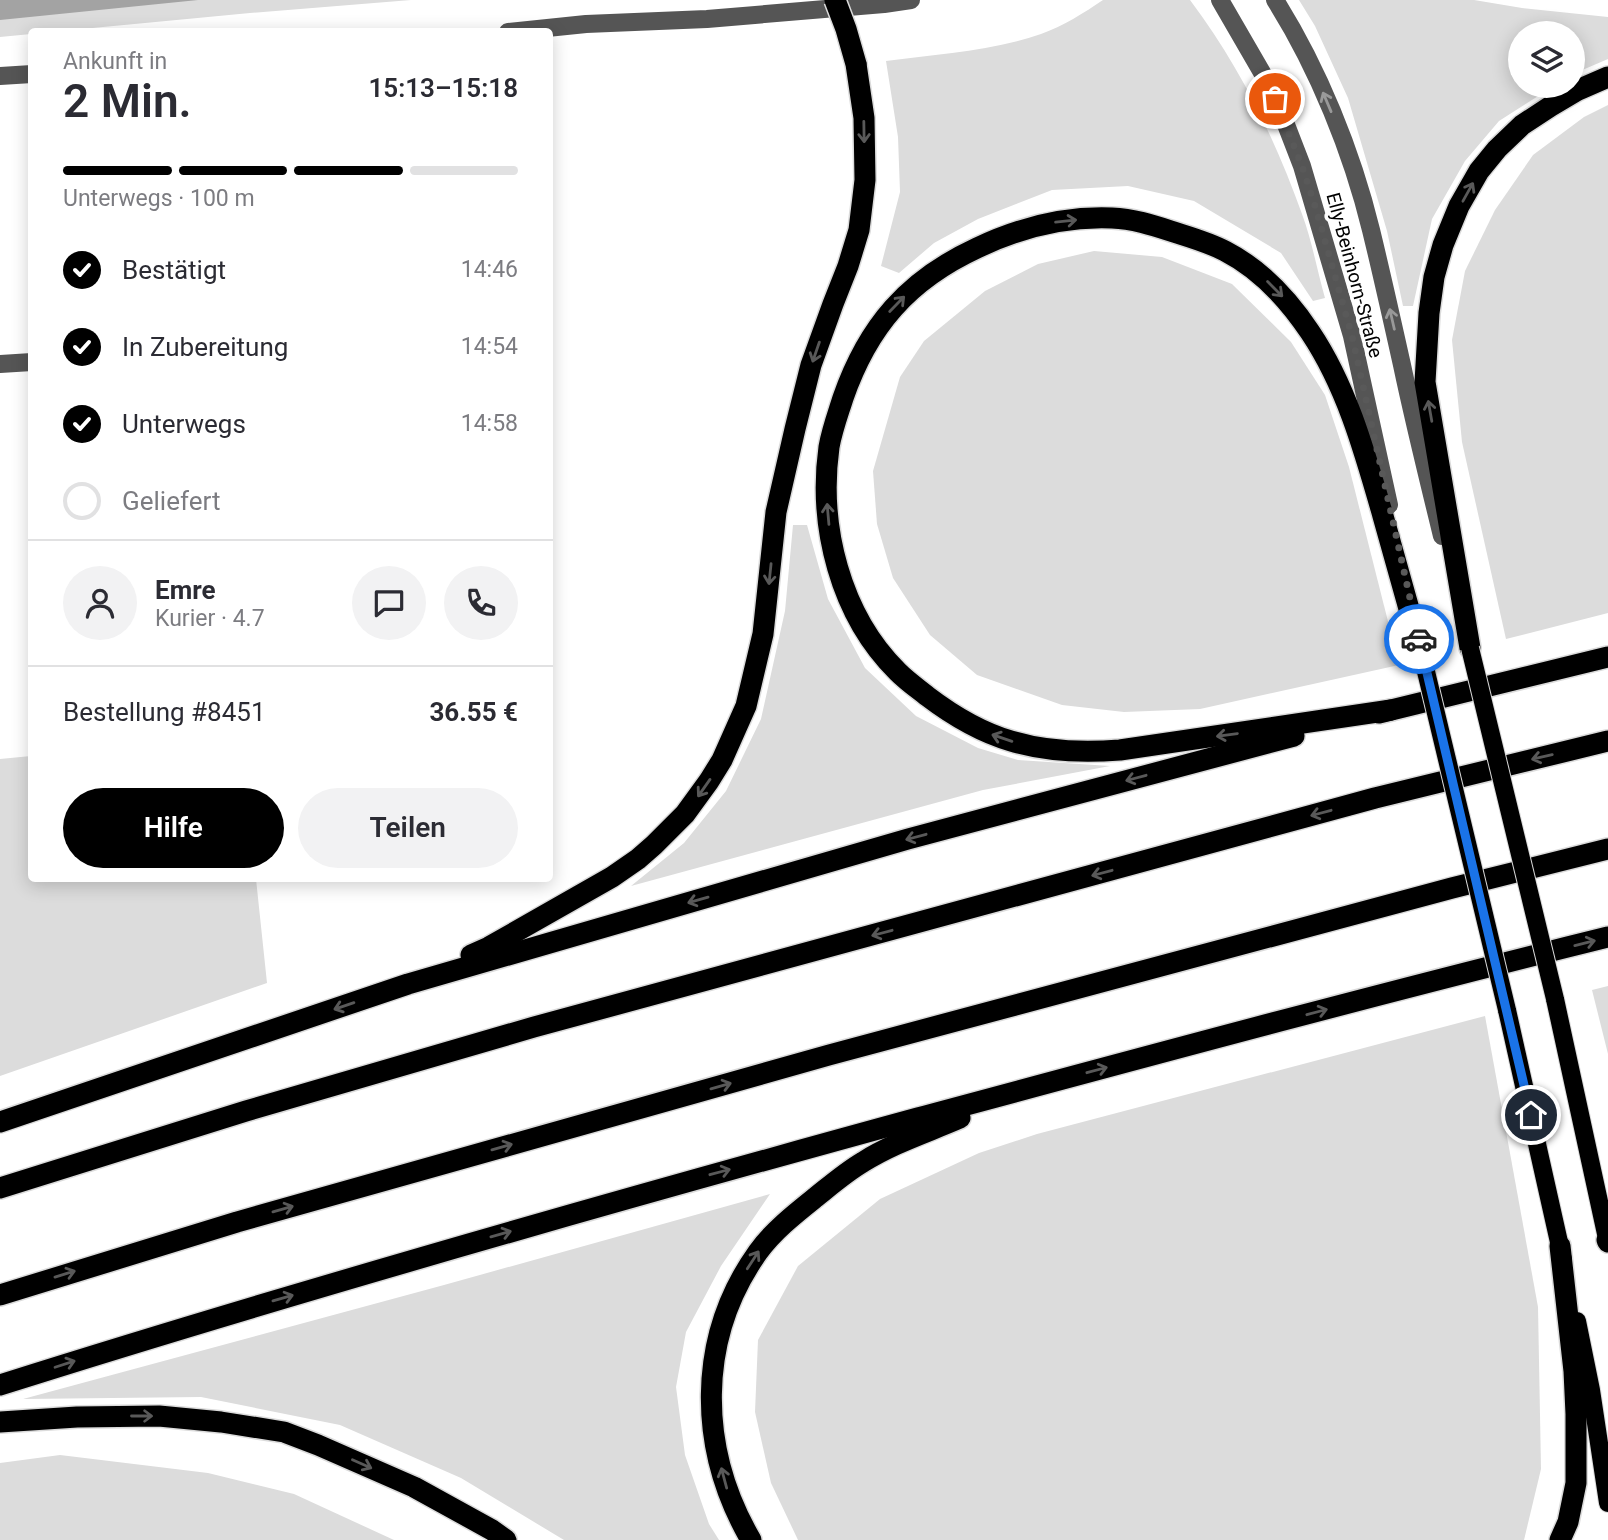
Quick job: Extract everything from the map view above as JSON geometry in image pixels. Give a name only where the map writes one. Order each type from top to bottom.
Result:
[{"type":"highway","points":[[408,984],[489,947],[612,877],[638,859],[685,814],[709,781],[722,760],[746,706],[763,635],[776,512],[795,429],[811,365],[859,230],[865,180],[864,118],[856,64],[835,0]]},
{"type":"highway","points":[[1470,648],[1424,382],[1434,277],[1443,245],[1460,206],[1479,172],[1497,149],[1522,125],[1551,106],[1608,77]]},
{"type":"highway","points":[[1391,710],[1120,750],[1087,752],[1035,747],[1010,741],[973,726],[944,709],[899,673],[875,645],[854,611],[836,564],[828,512],[830,444],[848,384],[866,348],[889,312],[920,282],[956,258],[1000,237],[1028,228],[1055,222],[1100,218],[1130,219],[1155,225],[1224,250],[1250,267],[1282,296],[1311,332],[1331,366],[1368,461],[1423,659]]},
{"type":"highway","points":[[0,1122],[408,984],[908,839],[1391,710],[1608,657]]},
{"type":"highway","points":[[0,1188],[246,1111],[534,1027],[1375,798],[1608,741]]},
{"type":"highway","points":[[0,1295],[237,1222],[829,1055],[1439,891],[1608,849]]},
{"type":"highway","points":[[0,1385],[180,1328],[579,1211],[1031,1087],[1608,937]]},
{"type":"highway","points":[[751,1540],[732,1506],[712,1425],[714,1359],[724,1318],[733,1294],[759,1250],[795,1214],[863,1161],[1031,1087]]},
{"type":"highway","points":[[1560,1246],[1576,1414],[1576,1483],[1568,1522],[1560,1540]]},
{"type":"highway","points":[[0,1422],[159,1416],[221,1422],[284,1433],[414,1487],[506,1540]]},
{"type":"main road","points":[[1470,648],[1555,999],[1608,1241]]},
{"type":"main road","points":[[1423,659],[1560,1246],[1591,1390],[1608,1503]]},
{"type":"street","points":[[547,28],[707,19],[911,0]]},
{"type":"street","name":"Elly-Beinhorn-Straße","points":[[1220,0],[1264,76],[1285,122],[1316,209],[1352,336],[1423,659]]},
{"type":"street","name":"Elly-Beinhorn-Straße","points":[[1275,0],[1290,23],[1315,74],[1343,141],[1371,227],[1420,445],[1470,648]]},
{"type":"street","points":[[0,76],[28,74]]},
{"type":"street","points":[[0,364],[28,362]]},
{"type":"shaded area","points":[[0,0],[411,0],[92,28],[28,28],[28,34],[0,37]]},
{"type":"shaded area","points":[[0,0],[198,0],[0,20]]},
{"type":"shaded area","points":[[1103,0],[1190,0],[1240,76],[1268,130],[1306,224],[1325,298],[1313,301],[1281,253],[1194,201],[1128,186],[1052,190],[978,219],[934,243],[899,273],[881,266],[900,192],[898,137],[886,61],[1022,40],[1057,27]]},
{"type":"shaded area","points":[[1299,0],[1474,0],[1608,17],[1608,59],[1585,69],[1585,21],[1508,21],[1508,98],[1535,98],[1499,121],[1465,161],[1432,219],[1413,306],[1403,306],[1387,231],[1348,98],[1315,26]]},
{"type":"shaded area","points":[[1608,105],[1608,613],[1506,639],[1462,442],[1452,340],[1465,271],[1495,210],[1533,155],[1584,117]]},
{"type":"shaded area","points":[[1094,251],[1162,257],[1232,284],[1291,342],[1325,395],[1349,467],[1399,665],[1200,709],[1124,712],[1062,705],[977,675],[930,635],[893,578],[877,524],[873,471],[900,377],[924,341],[985,291],[1038,264]]},
{"type":"shaded area","points":[[793,525],[807,525],[828,599],[865,668],[916,716],[978,748],[1018,760],[1110,766],[983,790],[631,886],[684,843],[726,791],[761,719],[785,611]]},
{"type":"shaded area","points":[[28,756],[28,882],[256,882],[267,983],[0,1076],[0,759]]},
{"type":"shaded area","points":[[1608,986],[1608,1054],[1592,990]]},
{"type":"shaded area","points":[[1485,1016],[1538,1307],[1541,1469],[1524,1540],[798,1540],[771,1483],[755,1412],[758,1340],[798,1266],[880,1199],[979,1153],[1037,1134]]},
{"type":"shaded area","points":[[770,1194],[721,1266],[686,1332],[676,1387],[685,1455],[709,1524],[719,1540],[564,1540],[461,1478],[340,1425],[201,1397],[23,1399],[444,1285]]},
{"type":"shaded area","points":[[60,1455],[208,1473],[294,1494],[394,1540],[0,1540],[0,1463]]},
{"type":"way so far","points":[[1275,99],[1316,209],[1352,336],[1419,639]]},
{"type":"route","points":[[1419,639],[1531,1115]]}]
